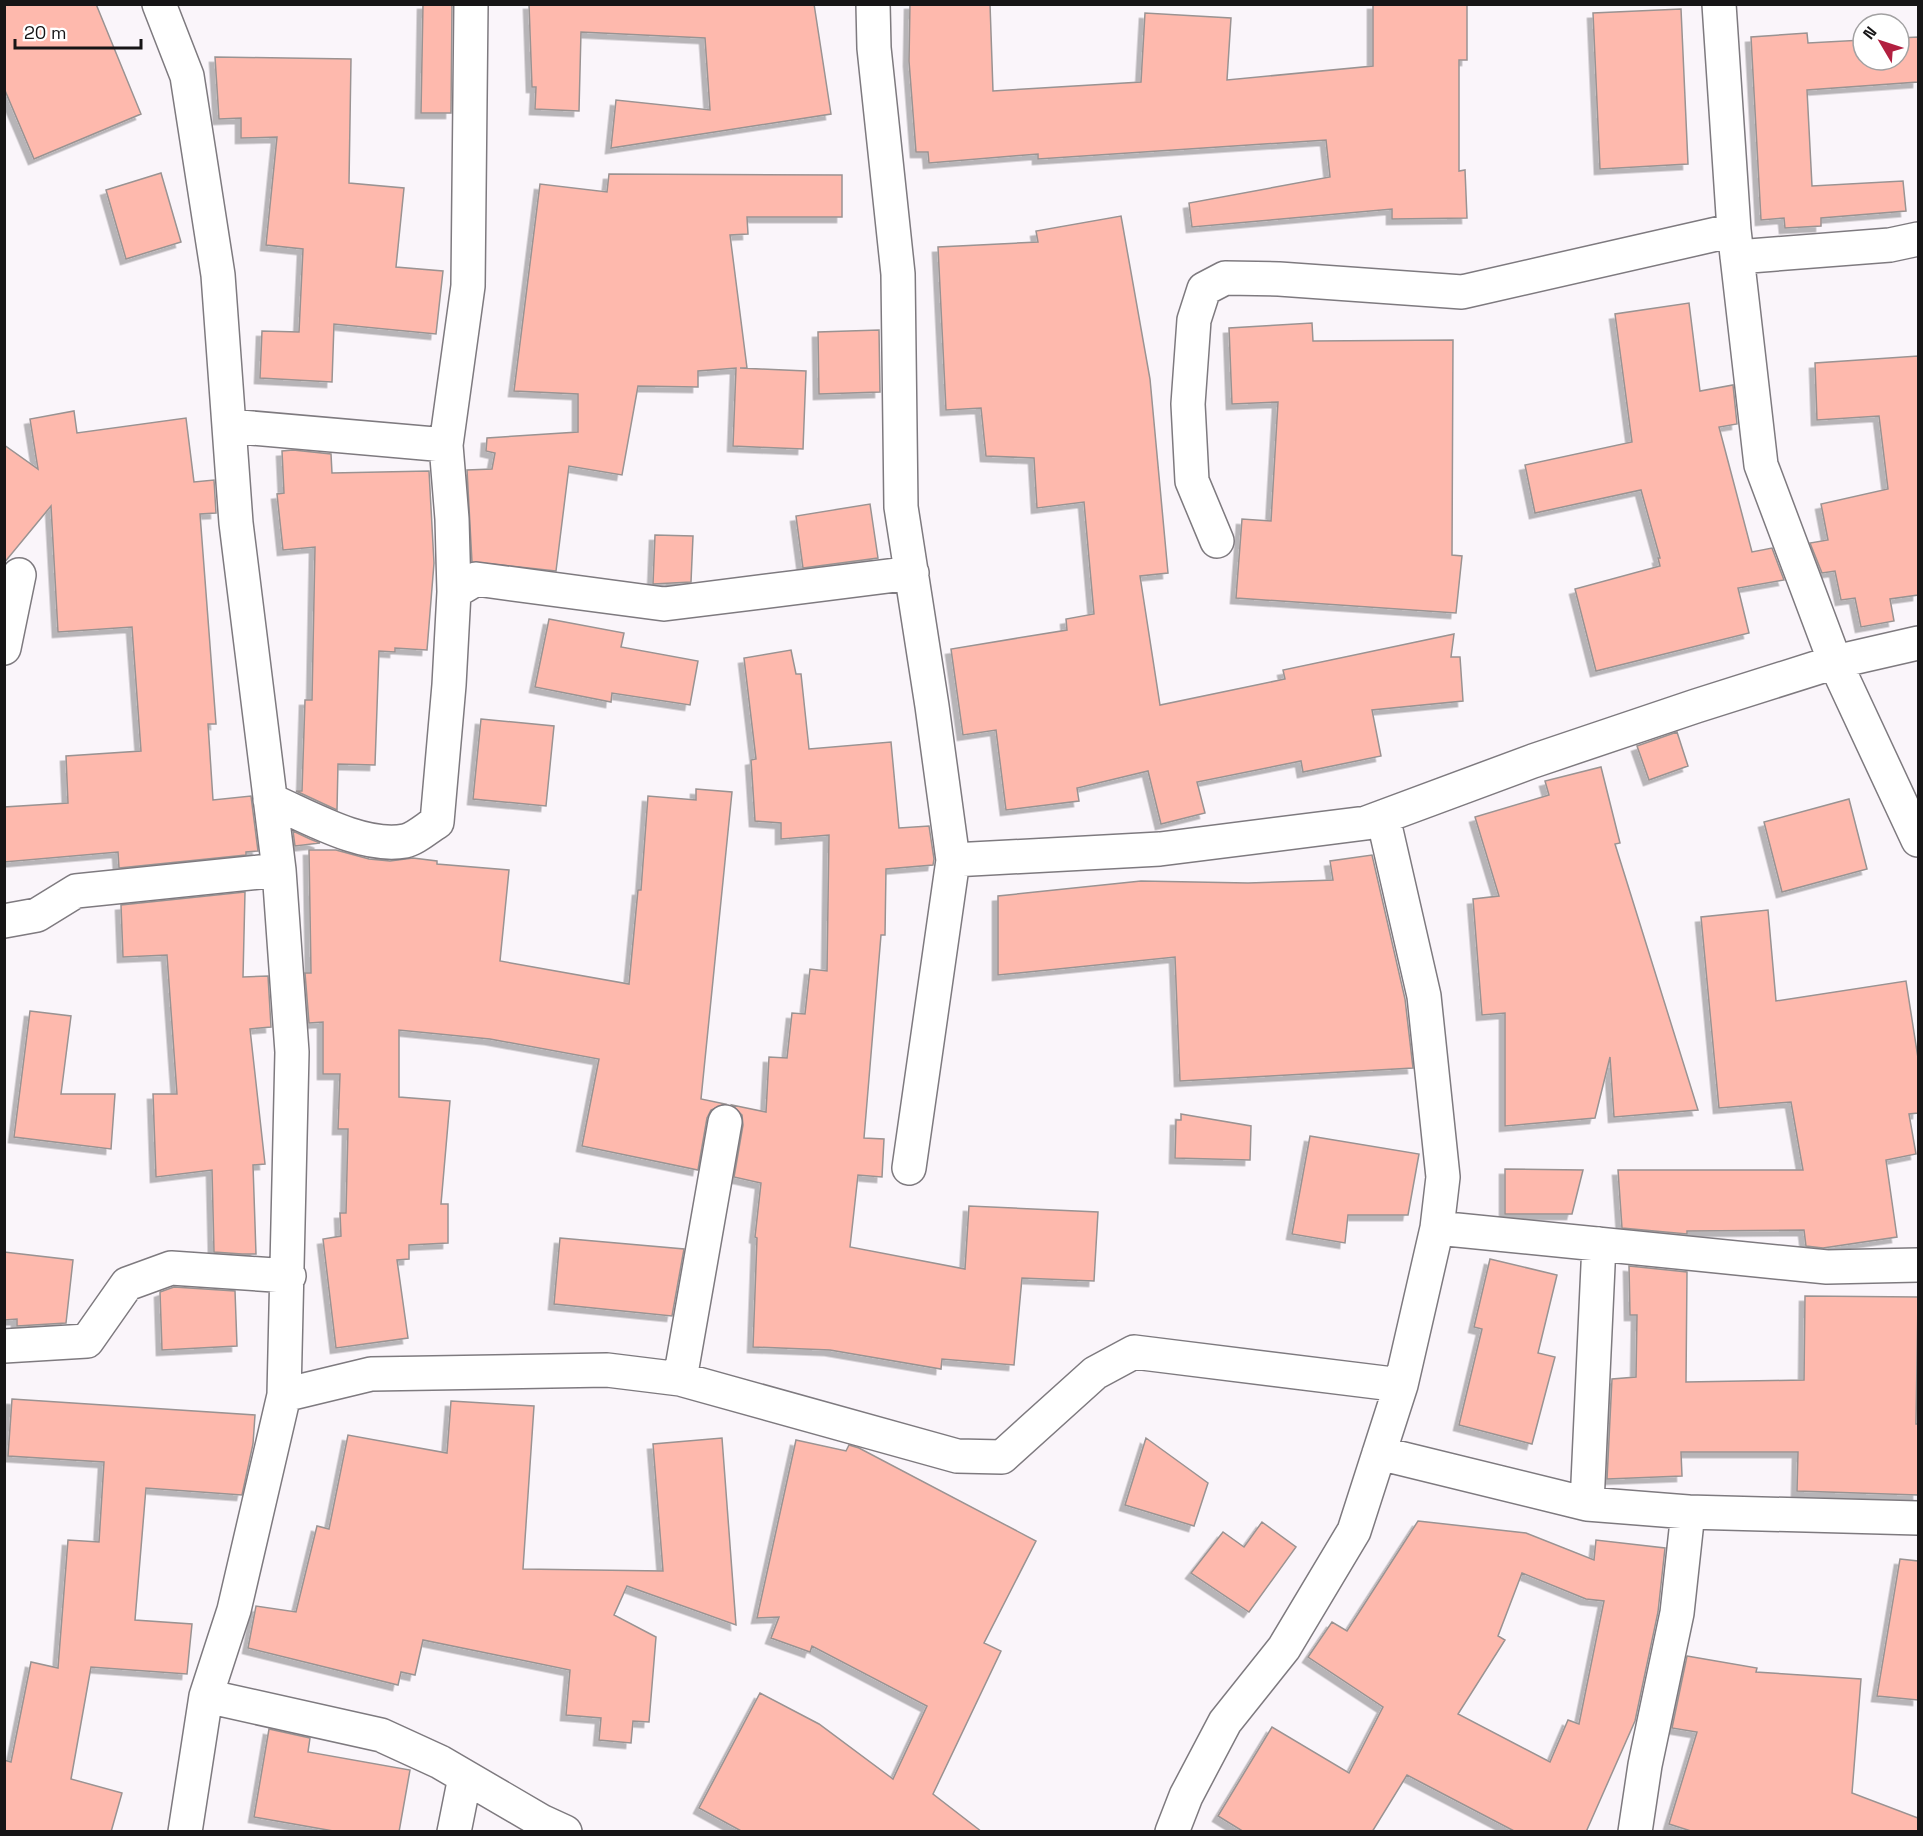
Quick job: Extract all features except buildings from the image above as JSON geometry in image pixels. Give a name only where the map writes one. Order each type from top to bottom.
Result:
[{"type":"street","points":[[159,4],[187,76],[218,275],[236,523],[279,870],[292,1052],[289,1276],[284,1395],[234,1610],[206,1696],[185,1832]]},
{"type":"street","points":[[270,800],[342,831],[381,843],[407,841],[436,822],[449,684],[454,592],[452,519],[446,446],[468,286],[471,4]]},
{"type":"street","points":[[873,4],[874,48],[898,274],[902,507],[953,860],[909,1167]]},
{"type":"street","points":[[1719,4],[1736,244],[1761,465],[1835,662],[1918,840]]},
{"type":"street","points":[[1217,541],[1192,481],[1188,404],[1194,320],[1204,289],[1225,278],[1279,279],[1462,292],[1736,244],[1890,245],[1918,238]]},
{"type":"street","points":[[229,426],[446,446]]},
{"type":"street","points":[[454,592],[476,579],[664,604],[912,573]]},
{"type":"street","points":[[4,648],[19,575]]},
{"type":"street","points":[[953,860],[1160,849],[1366,823],[1533,761],[1835,662],[1918,643]]},
{"type":"street","points":[[1172,1832],[1186,1796],[1225,1722],[1284,1648],[1354,1531],[1401,1385],[1437,1228],[1443,1177],[1424,996],[1383,817]]},
{"type":"street","points":[[4,921],[37,915],[76,891],[279,870]]},
{"type":"street","points":[[680,1379],[725,1122]]},
{"type":"street","points":[[1437,1228],[1725,1259],[1827,1267],[1918,1265]]},
{"type":"street","points":[[1587,1504],[1599,1244]]},
{"type":"street","points":[[4,1346],[87,1341],[127,1284],[171,1268],[289,1276]]},
{"type":"street","points":[[284,1395],[371,1374],[607,1370],[680,1379],[957,1456],[1002,1457],[1095,1373],[1134,1352],[1401,1385]]},
{"type":"street","points":[[1379,1453],[1587,1504],[1688,1512],[1918,1518]]},
{"type":"street","points":[[1635,1832],[1645,1765],[1677,1613],[1688,1512]]},
{"type":"street","points":[[206,1696],[381,1735],[465,1777],[541,1821],[565,1832]]},
{"type":"street","points":[[454,1832],[465,1777]]}]
